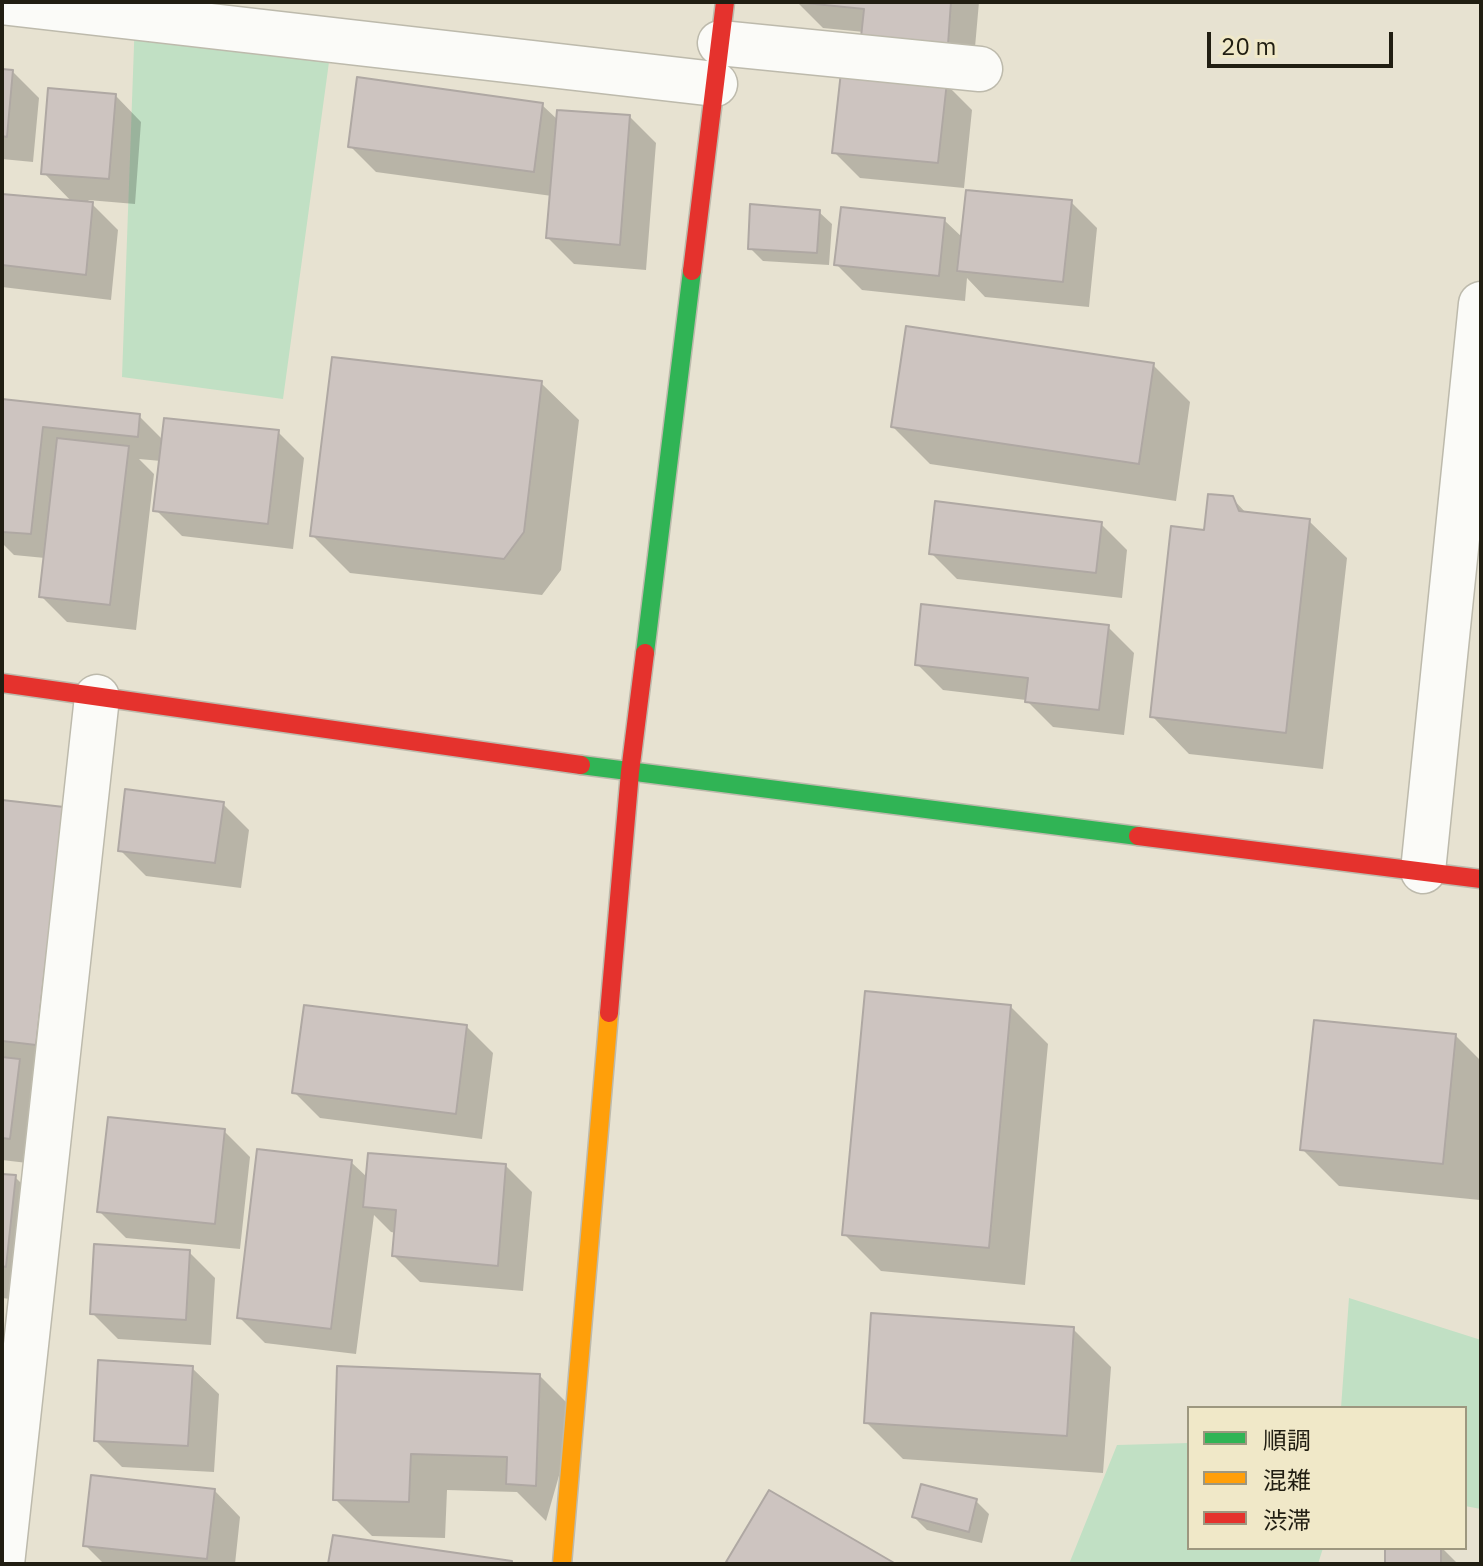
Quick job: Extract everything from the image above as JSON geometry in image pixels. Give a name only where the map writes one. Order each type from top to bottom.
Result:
[{"type":"street","points":[[2,2],[720,43],[980,69]]},
{"type":"street","points":[[562,1564],[630,772],[720,43]]},
{"type":"street","points":[[1423,871],[1481,304]]},
{"type":"street","points":[[2,683],[630,772],[1481,879]]},
{"type":"street","points":[[2,1564],[97,697]]},
{"type":"green space","points":[[135,18],[332,40],[283,399],[122,377]]},
{"type":"green space","points":[[1349,1298],[1481,1340],[1481,1509],[1467,1506],[1467,1406],[1341,1406]]},
{"type":"green space","points":[[1187,1443],[1187,1550],[1322,1550],[1318,1564],[1069,1564],[1117,1445]]},
{"type":"building","points":[[795,2],[951,2],[948,45],[861,37],[864,9]]},
{"type":"building","points":[[2,69],[13,70],[7,137],[2,136]]},
{"type":"building","points":[[841,72],[947,82],[938,163],[832,153]]},
{"type":"building","points":[[357,77],[543,103],[534,172],[348,147]]},
{"type":"building","points":[[48,88],[116,94],[109,179],[41,174]]},
{"type":"building","points":[[557,110],[630,115],[620,245],[546,238]]},
{"type":"building","points":[[966,190],[1072,200],[1063,282],[957,271]]},
{"type":"building","points":[[2,194],[93,202],[86,275],[2,265]]},
{"type":"building","points":[[750,204],[820,210],[817,253],[748,249]]},
{"type":"building","points":[[841,207],[945,218],[939,276],[834,265]]},
{"type":"building","points":[[906,326],[1154,363],[1139,464],[891,427]]},
{"type":"building","points":[[332,357],[542,381],[524,532],[504,559],[310,536]]},
{"type":"building","points":[[2,399],[140,414],[138,437],[43,427],[31,534],[2,532]]},
{"type":"building","points":[[164,418],[279,430],[268,524],[153,511]]},
{"type":"building","points":[[57,438],[129,446],[110,605],[39,597]]},
{"type":"building","points":[[1208,494],[1233,496],[1239,511],[1310,519],[1286,733],[1150,717],[1171,526],[1204,530]]},
{"type":"building","points":[[935,501],[1102,522],[1096,573],[929,554]]},
{"type":"building","points":[[921,604],[1109,625],[1099,710],[1025,702],[1028,678],[915,665]]},
{"type":"building","points":[[125,789],[224,802],[215,863],[118,851]]},
{"type":"building","points":[[2,800],[64,807],[36,1045],[2,1041]]},
{"type":"building","points":[[865,991],[1011,1005],[989,1248],[842,1235]]},
{"type":"building","points":[[304,1005],[467,1025],[456,1114],[292,1093]]},
{"type":"building","points":[[1314,1020],[1456,1034],[1443,1164],[1300,1150]]},
{"type":"building","points":[[2,1057],[20,1059],[10,1139],[2,1138]]},
{"type":"building","points":[[108,1117],[225,1129],[215,1224],[97,1212]]},
{"type":"building","points":[[257,1149],[352,1160],[331,1329],[237,1318]]},
{"type":"building","points":[[368,1153],[506,1164],[498,1266],[392,1256],[396,1210],[363,1207]]},
{"type":"building","points":[[2,1174],[16,1175],[6,1267],[2,1266]]},
{"type":"building","points":[[94,1244],[190,1250],[186,1320],[90,1314]]},
{"type":"building","points":[[871,1313],[1074,1327],[1067,1436],[864,1423]]},
{"type":"building","points":[[98,1360],[193,1366],[188,1446],[94,1441]]},
{"type":"building","points":[[337,1366],[540,1374],[536,1486],[506,1484],[507,1457],[411,1454],[409,1502],[333,1500]]},
{"type":"building","points":[[91,1475],[215,1489],[207,1559],[83,1546]]},
{"type":"building","points":[[921,1484],[977,1499],[969,1532],[912,1517]]},
{"type":"building","points":[[769,1490],[896,1564],[726,1562]]},
{"type":"building","points":[[333,1535],[512,1561],[512,1564],[328,1564]]},
{"type":"building","points":[[1385,1550],[1441,1550],[1441,1564],[1385,1564]]},
{"type":"traffic: fast","points":[[645,653],[692,271]]},
{"type":"traffic: fast","points":[[581,765],[1138,836]]},
{"type":"traffic: slow","points":[[562,1564],[609,1013]]},
{"type":"traffic: jam","points":[[692,271],[725,2]]},
{"type":"traffic: jam","points":[[609,1013],[630,772],[645,653]]},
{"type":"traffic: jam","points":[[2,683],[581,765]]},
{"type":"traffic: jam","points":[[1138,836],[1481,879]]}]
